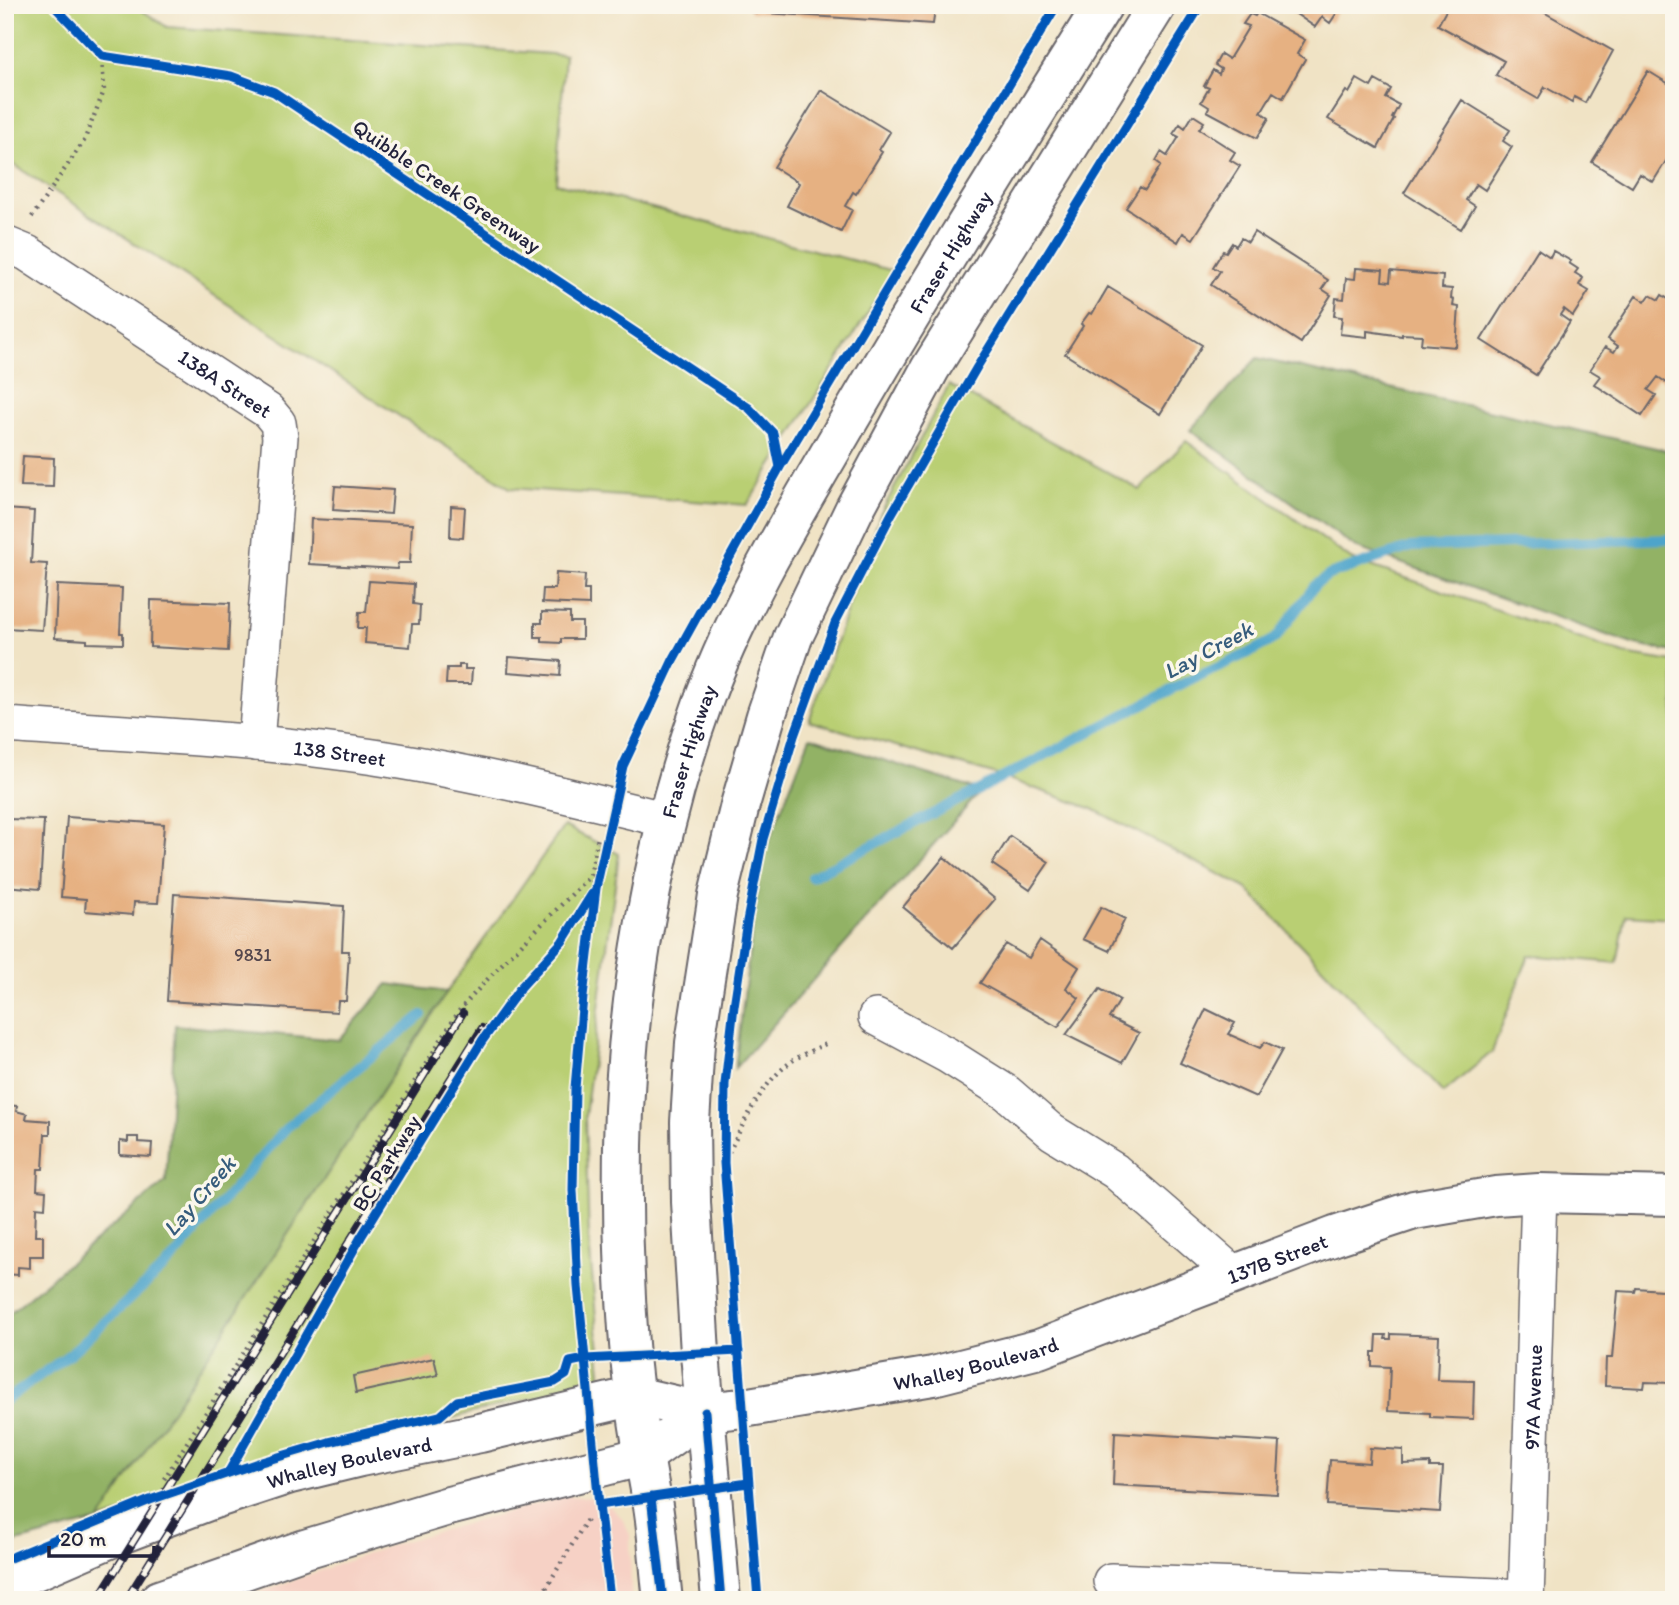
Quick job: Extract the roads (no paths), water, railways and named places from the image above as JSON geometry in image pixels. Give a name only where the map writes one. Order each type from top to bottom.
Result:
[{"type":"main road","name":"Fraser Highway","points":[[663,1600],[654,1510],[629,1347],[623,1230],[623,1146],[626,1079],[646,920],[667,820],[706,695],[772,556],[906,320],[1102,5]]},
{"type":"main road","points":[[722,1600],[705,1412],[691,1202],[690,1122],[695,1043],[718,895],[740,805],[793,637],[825,568],[930,369],[1157,5]]},
{"type":"main road","name":"137B Street","points":[[1235,1275],[1335,1236],[1414,1210],[1496,1196],[1539,1193],[1674,1196]]},
{"type":"main road","name":"Whalley Boulevard","points":[[5,1584],[118,1535],[290,1474],[635,1396],[705,1412],[933,1376],[1026,1353],[1235,1275]]},
{"type":"main road","name":"Whalley Boulevard","points":[[159,1600],[305,1549],[432,1511],[644,1456],[705,1412]]},
{"type":"street","name":"138A Street","points":[[17,233],[27,253],[268,411],[278,423],[279,450],[256,743]]},
{"type":"street","name":"138 Street","points":[[5,725],[256,743],[385,759],[434,767],[607,818],[667,820]]},
{"type":"street","name":"137B Street","points":[[876,1017],[947,1055],[1007,1093],[1052,1132],[1115,1171],[1235,1275]]},
{"type":"street","name":"97A Avenue","points":[[1526,1599],[1539,1193]]},
{"type":"street","points":[[1111,1581],[1526,1599]]},
{"type":"waterway","name":"Lay Creek","points":[[811,877],[1276,638],[1315,585],[1329,575],[1411,547],[1674,539]]},
{"type":"waterway","name":"Lay Creek","points":[[5,1401],[71,1353],[170,1262],[288,1126],[422,1015]]},
{"type":"railway","points":[[97,1600],[463,1013]]},
{"type":"railway","points":[[126,1600],[482,1028]]}]
